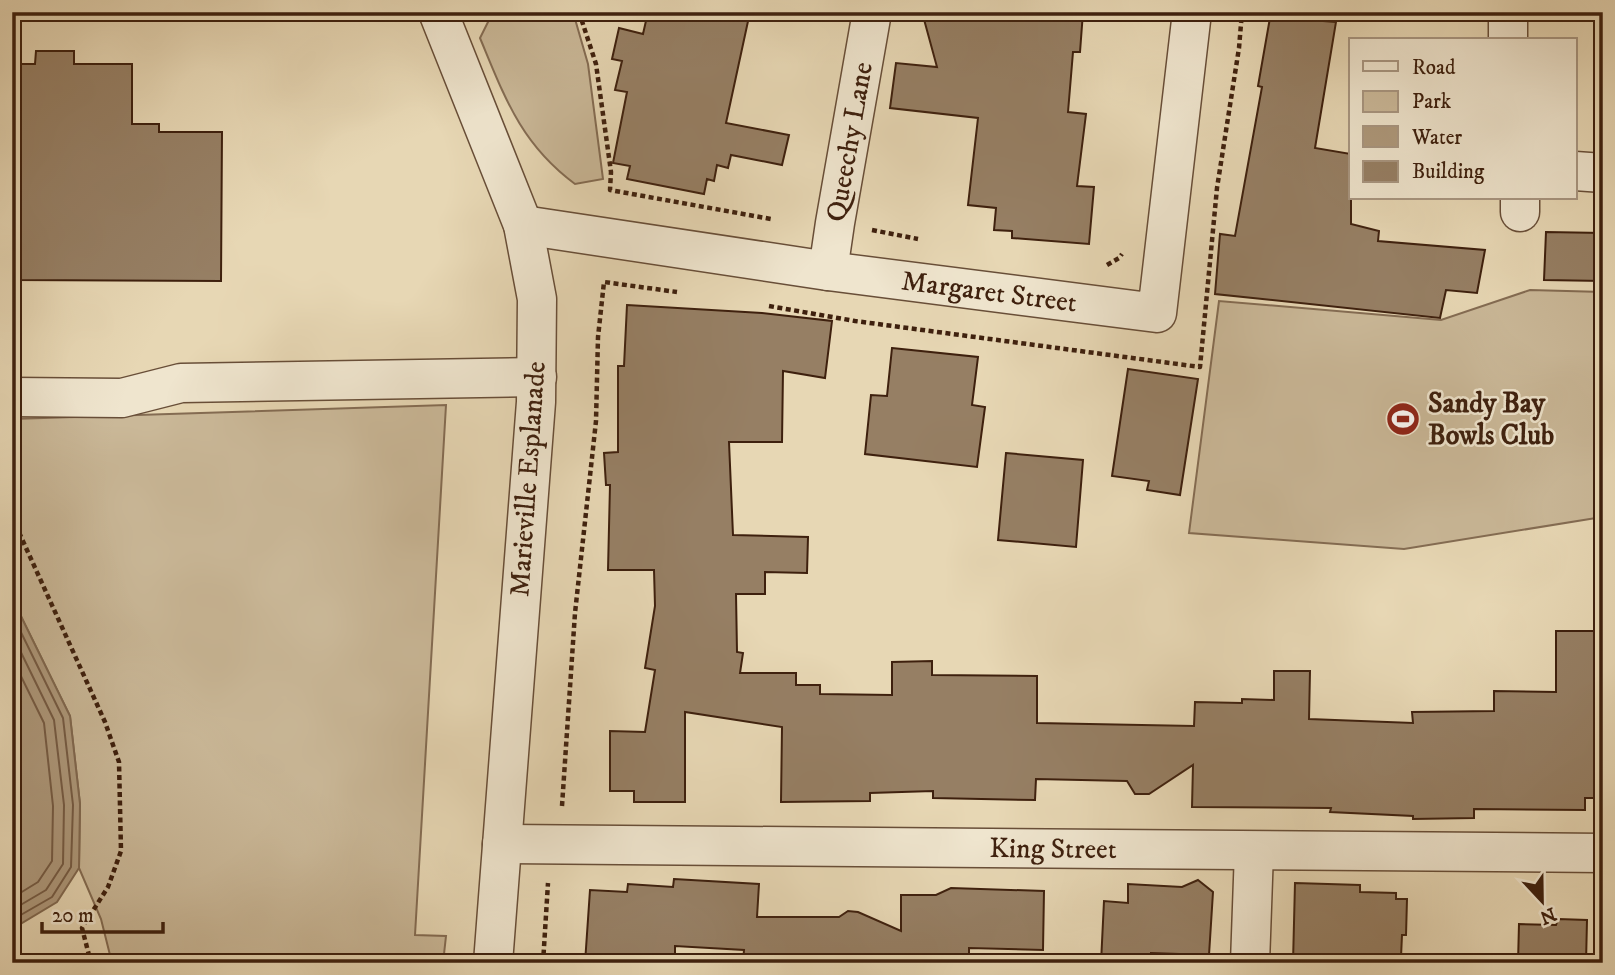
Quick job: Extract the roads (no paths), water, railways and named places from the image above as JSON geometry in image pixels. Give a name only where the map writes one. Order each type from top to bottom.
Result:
[{"type":"street","name":"Marieville Esplanade","points":[[438,12],[523,225],[537,299],[537,377],[493,963]]},
{"type":"street","name":"Queechy Lane","points":[[828,271],[872,12]]},
{"type":"street","name":"Margaret Street","points":[[523,225],[828,271],[1157,313],[1192,12]]},
{"type":"street","points":[[1508,12],[1508,38]]},
{"type":"street","points":[[1576,170],[1603,173]]},
{"type":"street","points":[[12,397],[122,398],[181,383],[537,377]]},
{"type":"street","name":"King Street","points":[[502,844],[1603,853]]},
{"type":"street","points":[[1250,963],[1254,851]]},
{"type":"water","points":[[12,598],[70,716],[80,804],[79,868],[57,902],[12,927]]},
{"type":"place","name":"Sandy Bay Bowls Club","points":[[1403,419]]}]
